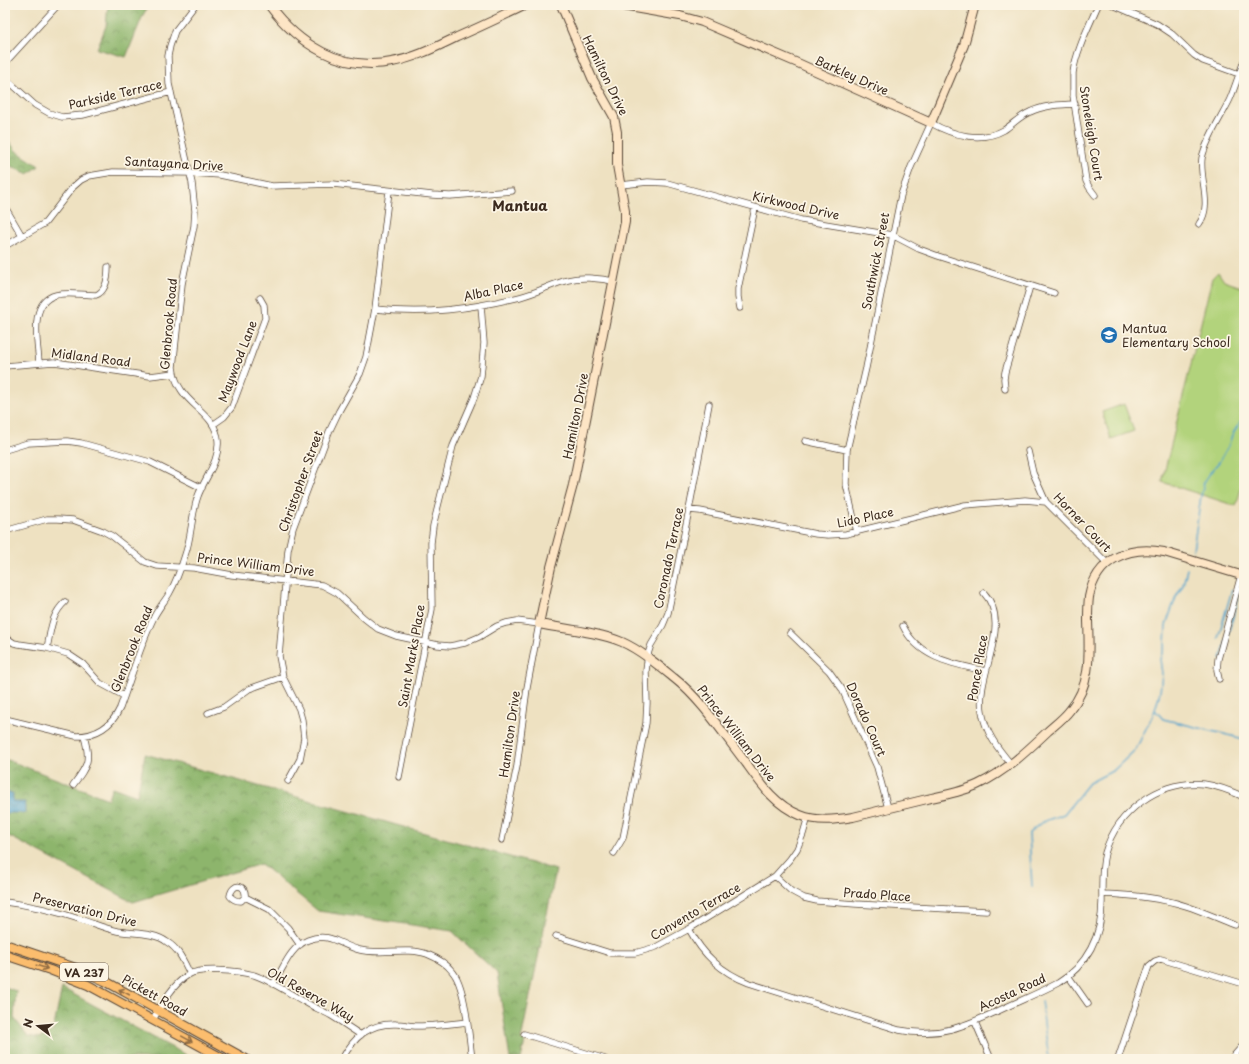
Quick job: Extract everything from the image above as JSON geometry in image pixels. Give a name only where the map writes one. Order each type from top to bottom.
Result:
[{"type":"main road","name":"Pickett Road","points":[[5,944],[76,968],[104,981],[246,1059]]},
{"type":"main road","name":"Pickett Road","points":[[5,955],[72,978],[109,996],[224,1059]]},
{"type":"street","points":[[5,63],[58,5]]},
{"type":"street","name":"Glenbrook Road","points":[[5,719],[66,735],[84,736],[99,731],[110,723],[118,712],[154,617],[168,595],[180,567],[189,543],[196,503],[214,462],[218,446],[218,435],[214,424],[183,394],[175,379],[174,373],[174,357],[182,284],[195,220],[192,183],[171,92],[168,65],[170,46],[173,36],[179,25],[195,5]]},
{"type":"street","points":[[269,5],[288,28],[299,38],[313,47],[328,55],[346,60],[377,64],[397,61],[418,55],[526,5]]},
{"type":"street","name":"Hamilton Drive","points":[[502,840],[517,766],[527,688],[539,624],[551,567],[573,485],[625,222],[617,165],[617,132],[614,117],[592,78],[561,5]]},
{"type":"street","name":"Barkley Drive","points":[[617,5],[680,16],[702,22],[958,134],[973,136],[987,135],[1003,130],[1024,115],[1035,110],[1052,106],[1075,104]]},
{"type":"street","name":"Southwick Street","points":[[857,532],[846,484],[848,450],[866,368],[897,210],[904,185],[964,45],[975,5]]},
{"type":"street","name":"Stoneleigh Court","points":[[1095,195],[1086,182],[1073,80],[1075,65],[1098,5]]},
{"type":"street","points":[[1112,5],[1161,26],[1203,61],[1239,74]]},
{"type":"street","points":[[1199,224],[1203,218],[1205,210],[1202,167],[1204,151],[1230,99],[1244,61]]},
{"type":"street","name":"Parkside Terrace","points":[[5,78],[35,105],[49,113],[62,117],[83,115],[171,92]]},
{"type":"street","name":"Santayana Drive","points":[[5,246],[44,223],[73,187],[81,180],[89,176],[113,172],[220,175],[272,186],[333,184],[389,191],[450,196],[512,191]]},
{"type":"street","name":"Kirkwood Drive","points":[[620,185],[648,182],[667,183],[817,224],[892,235],[919,249],[938,256],[1054,293]]},
{"type":"street","name":"Christopher Street","points":[[288,781],[300,759],[304,732],[299,709],[283,677],[279,650],[288,550],[293,528],[333,422],[354,387],[369,346],[375,310],[389,191]]},
{"type":"street","points":[[5,208],[22,236]]},
{"type":"street","points":[[740,308],[738,289],[755,208]]},
{"type":"street","points":[[39,364],[36,318],[40,306],[54,295],[99,294],[104,288],[108,277],[108,267]]},
{"type":"street","name":"Alba Place","points":[[375,310],[421,312],[481,306],[522,296],[572,279],[592,278],[614,281]]},
{"type":"street","points":[[1005,389],[1005,372],[1030,286]]},
{"type":"street","name":"Maywood Lane","points":[[214,424],[224,417],[232,407],[264,318],[264,305],[260,298]]},
{"type":"street","name":"Saint Marks Place","points":[[399,777],[432,609],[431,543],[433,526],[453,446],[474,398],[481,376],[484,343],[481,306]]},
{"type":"street","name":"Midland Road","points":[[5,366],[66,363],[150,376],[174,373]]},
{"type":"street","name":"Coronado Terrace","points":[[614,853],[624,838],[646,723],[647,658],[651,645],[663,625],[668,613],[709,404]]},
{"type":"street","points":[[5,450],[28,443],[67,441],[81,443],[150,462],[202,488]]},
{"type":"street","points":[[805,441],[848,450]]},
{"type":"street","name":"Horner Court","points":[[1028,451],[1033,473],[1046,502],[1107,563]]},
{"type":"street","name":"Lido Place","points":[[689,510],[816,534],[841,535],[965,505],[1025,500],[1046,502]]},
{"type":"street","name":"Prince William Drive","points":[[5,531],[47,519],[73,520],[103,531],[112,536],[142,560],[157,566],[204,569],[232,575],[314,583],[329,588],[342,597],[378,629],[396,636],[443,646],[457,645],[473,640],[506,622],[517,621],[539,624],[615,640],[630,646],[688,689],[773,797],[793,811],[818,820],[838,820],[969,788],[988,779],[1011,764],[1032,746],[1069,712],[1082,693],[1089,668],[1089,596],[1095,580],[1107,563],[1128,552],[1152,550],[1164,552],[1243,576]]},
{"type":"street","points":[[1219,679],[1217,670],[1218,659],[1243,576]]},
{"type":"street","name":"Ponce Place","points":[[984,593],[992,604],[995,616],[994,636],[985,671],[981,703],[984,722],[991,737],[1011,764]]},
{"type":"street","points":[[47,648],[55,615],[58,609],[65,602]]},
{"type":"street","points":[[903,626],[912,641],[930,654],[952,663],[985,671]]},
{"type":"street","name":"Dorado Court","points":[[790,633],[829,671],[842,688],[877,767],[888,808]]},
{"type":"street","points":[[5,637],[14,643],[47,648],[68,654],[79,660],[100,683],[124,696]]},
{"type":"street","points":[[208,713],[224,707],[249,689],[283,677]]},
{"type":"street","points":[[73,785],[81,774],[88,760],[88,751],[84,736]]},
{"type":"street","name":"Acosta Road","points":[[689,929],[698,944],[715,964],[730,975],[749,983],[908,1032],[939,1032],[975,1022],[1045,990],[1069,977],[1085,958],[1095,942],[1100,923],[1103,862],[1109,843],[1113,834],[1124,818],[1145,799],[1163,790],[1192,784],[1206,784],[1219,787],[1244,797]]},
{"type":"street","name":"Convento Terrace","points":[[556,936],[610,953],[628,954],[652,949],[689,929],[775,876],[790,860],[797,849],[808,817]]},
{"type":"street","name":"Prado Place","points":[[775,876],[791,891],[804,898],[817,901],[986,911]]},
{"type":"street","points":[[1102,894],[1142,896],[1170,901],[1235,925]]},
{"type":"street","points":[[245,897],[269,909],[283,923],[300,945]]},
{"type":"street","name":"Preservation Drive","points":[[5,902],[52,911],[80,919],[96,926],[157,937],[167,941],[174,948],[182,958],[190,974]]},
{"type":"street","points":[[273,984],[286,961],[300,945],[309,940],[327,938],[333,939],[361,951],[416,952],[426,954],[441,960],[453,972],[463,993],[472,1059]]},
{"type":"street","points":[[1118,1059],[1149,966],[1155,961],[1161,959],[1244,984]]},
{"type":"street","name":"Old Reserve Way","points":[[190,974],[207,970],[240,972],[254,976],[273,984],[306,1003],[330,1014],[361,1035]]},
{"type":"street","points":[[153,1020],[178,983],[190,974]]},
{"type":"street","points":[[1069,977],[1088,1004]]},
{"type":"street","points":[[342,1059],[350,1046],[361,1035],[375,1026],[395,1024],[417,1026],[467,1022]]},
{"type":"street","points":[[975,1022],[991,1059]]},
{"type":"street","points":[[524,1034],[605,1059]]},
{"type":"street","points":[[1231,1059],[1244,1044]]},
{"type":"green space","points":[[108,5],[149,5],[143,15],[126,57],[97,49],[106,26]]},
{"type":"green space","points":[[5,136],[16,151],[39,166],[28,174],[5,163]]},
{"type":"green space","points":[[1218,272],[1224,281],[1244,288],[1244,478],[1236,506],[1162,482],[1212,278]]},
{"type":"green space","points":[[1124,404],[1134,431],[1111,439],[1102,412]]},
{"type":"green space","points":[[145,754],[556,870],[521,1040],[525,1041],[521,1059],[510,1059],[497,973],[452,931],[318,911],[261,864],[133,902],[5,834],[5,759],[108,799],[112,787],[137,796]]},
{"type":"green space","points":[[5,987],[16,991],[14,1018],[28,1036],[40,1038],[53,1031],[62,988],[193,1059],[5,1059]]},
{"type":"water","points":[[5,793],[13,793],[13,802],[25,802],[25,813],[5,813]]},
{"type":"waterway","points":[[1193,550],[1204,482],[1219,462],[1228,447],[1232,435],[1244,416]]},
{"type":"waterway","points":[[1032,887],[1029,833],[1042,822],[1064,814],[1089,783],[1114,770],[1136,749],[1155,710],[1160,692],[1162,674],[1160,659],[1165,645],[1166,625],[1176,597],[1183,585],[1187,569]]},
{"type":"waterway","points":[[1218,638],[1232,590]]},
{"type":"waterway","points":[[1221,659],[1240,592]]},
{"type":"waterway","points":[[1155,710],[1163,719],[1244,739]]},
{"type":"waterway","points":[[1041,1001],[1049,1059]]},
{"type":"place","name":"Mantua Elementary School","points":[[1109,335]]},
{"type":"district","name":"Mantua","points":[[520,205]]}]
